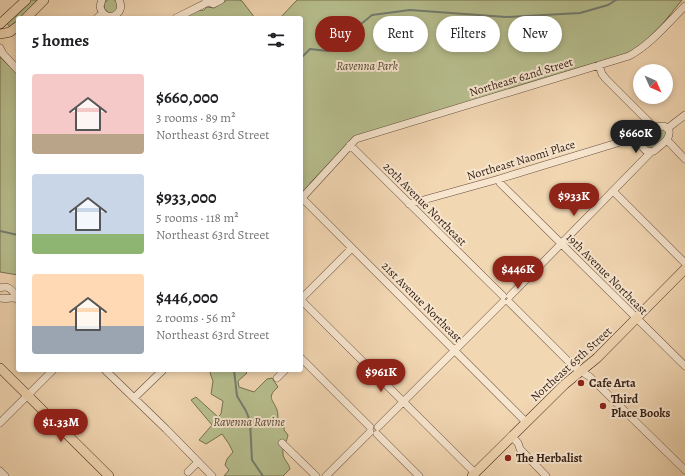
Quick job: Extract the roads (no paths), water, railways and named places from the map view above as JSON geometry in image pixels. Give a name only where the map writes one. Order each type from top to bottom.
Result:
[{"type":"main road","points":[[0,24],[26,0]]},
{"type":"main road","points":[[28,16],[44,0]]},
{"type":"main road","points":[[0,34],[16,30]]},
{"type":"main road","name":"Northeast 65th Street","points":[[474,474],[565,384],[597,358],[685,269]]},
{"type":"main road","points":[[0,368],[108,476]]},
{"type":"street","points":[[102,0],[100,6],[103,13],[109,16],[115,15],[120,10],[121,6],[119,0]]},
{"type":"street","points":[[180,16],[209,2],[221,0]]},
{"type":"street","name":"Northeast 62nd Street","points":[[303,197],[356,139],[622,59],[636,52],[652,39],[685,6]]},
{"type":"street","points":[[99,16],[103,13]]},
{"type":"street","points":[[0,48],[3,54],[16,68]]},
{"type":"street","points":[[599,65],[602,74],[606,79],[649,122],[651,127]]},
{"type":"street","points":[[668,128],[685,115]]},
{"type":"street","points":[[651,152],[643,148],[640,136],[645,130],[651,127],[664,126],[668,128]]},
{"type":"street","points":[[326,476],[403,402],[651,152],[666,140],[670,134],[668,128]]},
{"type":"street","name":"Northeast Naomi Place","points":[[409,204],[640,136]]},
{"type":"street","points":[[666,140],[685,159]]},
{"type":"street","name":"20th Avenue Northeast","points":[[350,145],[573,366],[590,376],[685,470]]},
{"type":"street","name":"19th Avenue Northeast","points":[[499,178],[500,183],[685,366]]},
{"type":"street","points":[[613,191],[685,263]]},
{"type":"street","name":"21st Avenue Northeast","points":[[303,201],[526,422]]},
{"type":"street","points":[[303,297],[352,248]]},
{"type":"street","points":[[0,288],[3,286],[8,287],[16,296]]},
{"type":"street","points":[[0,298],[16,298]]},
{"type":"street","points":[[303,301],[474,474]]},
{"type":"street","points":[[303,360],[419,476]]},
{"type":"street","points":[[0,423],[50,372]]},
{"type":"street","points":[[107,372],[212,476]]},
{"type":"street","points":[[134,398],[161,372]]},
{"type":"street","points":[[277,378],[283,372]]},
{"type":"street","points":[[511,436],[518,443],[520,450],[546,476]]},
{"type":"street","points":[[282,443],[316,476]]},
{"type":"street","points":[[188,472],[198,462]]},
{"type":"street","points":[[0,471],[5,476]]},
{"type":"waterway","points":[[303,56],[310,49],[328,51],[372,15],[410,10],[506,17],[580,13],[608,5],[616,0]]},
{"type":"waterway","points":[[0,231],[16,235]]},
{"type":"waterway","points":[[234,372],[237,396],[250,421],[252,460],[263,476]]},
{"type":"place","name":"Cafe Arta","points":[[581,383]]},
{"type":"place","name":"Third Place Books","points":[[603,406]]},
{"type":"place","name":"The Herbalist","points":[[508,458]]},
{"type":"park label","name":"Ravenna Park","points":[[367,66]]},
{"type":"park label","name":"Ravenna Ravine","points":[[249,422]]}]
